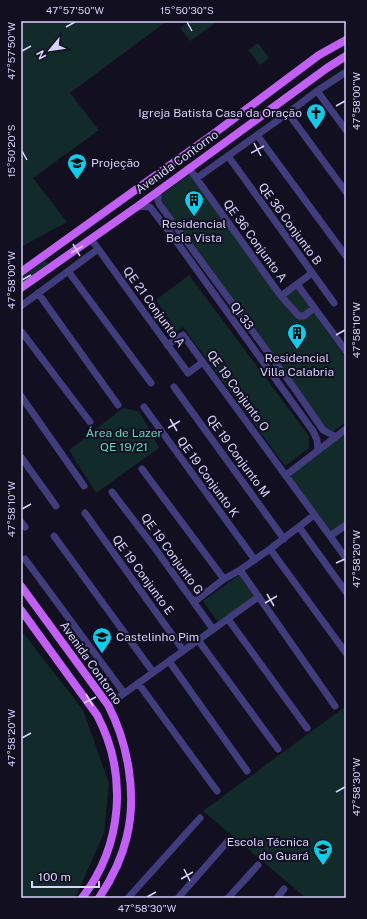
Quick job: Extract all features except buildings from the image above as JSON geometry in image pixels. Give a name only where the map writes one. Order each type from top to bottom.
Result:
[{"type":"main road","name":"Avenida Contorno","points":[[21,272],[212,135],[319,55],[346,40]]},
{"type":"main road","name":"Avenida Contorno","points":[[21,288],[138,206],[302,86],[346,56]]},
{"type":"main road","points":[[298,71],[303,77],[302,86]]},
{"type":"main road","points":[[251,106],[255,112],[256,120]]},
{"type":"main road","points":[[212,135],[217,140],[218,148]]},
{"type":"main road","points":[[52,249],[51,257],[56,264]]},
{"type":"main road","points":[[21,266],[36,261]]},
{"type":"main road","name":"Avenida Contorno","points":[[21,586],[108,705],[115,719],[125,751],[130,798],[128,830],[119,859],[99,898]]},
{"type":"main road","name":"Avenida Contorno","points":[[21,610],[97,715],[107,736],[117,776],[117,813],[112,839],[106,858],[98,875],[82,898]]},
{"type":"main road","points":[[79,689],[81,683],[83,682],[86,681],[92,683]]},
{"type":"main road","points":[[107,736],[115,737],[119,732]]},
{"type":"street","points":[[197,178],[317,91],[346,72]]},
{"type":"street","points":[[317,91],[346,130]]},
{"type":"street","points":[[288,113],[346,192]]},
{"type":"street","points":[[257,135],[346,256]]},
{"type":"street","name":"QE 36 Conjunto B","points":[[228,156],[334,303]]},
{"type":"street","name":"QE 36 Conjunto A","points":[[189,168],[281,296],[312,273]]},
{"type":"street","name":"QI 33","points":[[158,191],[159,203],[178,230],[324,430],[336,437]]},
{"type":"street","name":"QI 33","points":[[138,206],[148,206],[152,209],[171,234],[313,431],[317,440],[318,450]]},
{"type":"street","points":[[171,234],[178,230]]},
{"type":"street","name":"QE 21 Conjunto A","points":[[91,239],[188,373],[203,362]]},
{"type":"street","points":[[21,306],[98,249]]},
{"type":"street","points":[[68,271],[150,383]]},
{"type":"street","points":[[297,284],[346,351]]},
{"type":"street","points":[[38,293],[118,405]]},
{"type":"street","points":[[281,296],[299,316],[304,316],[314,308]]},
{"type":"street","points":[[21,331],[90,422]]},
{"type":"street","name":"QE 19 Conjunto O","points":[[167,345],[183,335],[346,558]]},
{"type":"street","name":"QE 19 Conjunto M","points":[[174,387],[284,538]]},
{"type":"street","points":[[288,398],[297,392]]},
{"type":"street","points":[[21,396],[84,486]]},
{"type":"street","name":"QE 19 Conjunto K","points":[[144,407],[255,560]]},
{"type":"street","points":[[286,475],[346,429]]},
{"type":"street","points":[[21,457],[56,506]]},
{"type":"street","points":[[142,469],[224,580]]},
{"type":"street","name":"QE 19 Conjunto G","points":[[112,492],[213,629]]},
{"type":"street","name":"QE 19 Conjunto E","points":[[85,514],[183,650]]},
{"type":"street","points":[[194,602],[255,560],[314,515]]},
{"type":"street","points":[[330,536],[346,525]]},
{"type":"street","points":[[299,527],[346,592]]},
{"type":"street","points":[[54,536],[153,672]]},
{"type":"street","points":[[270,549],[346,653]]},
{"type":"street","points":[[25,559],[124,693]]},
{"type":"street","points":[[240,570],[335,706]]},
{"type":"street","points":[[108,705],[258,597]]},
{"type":"street","points":[[228,619],[307,728]]},
{"type":"street","points":[[198,640],[278,749]]},
{"type":"street","points":[[169,661],[247,771]]},
{"type":"street","points":[[138,683],[217,791]]},
{"type":"street","points":[[128,898],[200,818]]},
{"type":"street","points":[[178,898],[228,841]]},
{"type":"street","points":[[228,898],[258,865]]},
{"type":"street","points":[[276,898],[284,890]]},
{"type":"green space","points":[[21,21],[167,21],[70,93],[99,130],[33,178],[67,222],[21,247]]},
{"type":"green space","points":[[190,21],[211,21],[214,24],[190,41],[180,28]]},
{"type":"green space","points":[[258,43],[269,58],[260,65],[248,50]]},
{"type":"green space","points":[[188,174],[193,177],[280,300],[296,288],[346,358],[346,422],[333,432],[325,428],[165,206],[161,198],[164,193]]},
{"type":"green space","points":[[45,259],[48,264],[21,283],[21,275]]},
{"type":"green space","points":[[189,275],[309,436],[309,448],[285,466],[183,327],[177,332],[156,300]]},
{"type":"green space","name":"Área de Lazer QE 19/21","points":[[123,408],[139,411],[159,448],[96,493],[69,450]]},
{"type":"green space","points":[[346,429],[346,522],[333,532],[329,532],[288,478]]},
{"type":"green space","points":[[239,575],[254,596],[218,622],[203,601]]},
{"type":"green space","points":[[21,630],[83,710],[109,783],[104,833],[77,894],[72,898],[21,898]]},
{"type":"green space","points":[[346,706],[346,898],[306,898],[203,811]]},
{"type":"place","name":"Igreja Batista Casa da Oração","points":[[316,130]]},
{"type":"place","name":"Projeção","points":[[77,180]]},
{"type":"place","name":"Residencial Bela Vista","points":[[194,217]]},
{"type":"place","name":"Residencial Villa Calabria","points":[[297,350]]},
{"type":"place","name":"Castelinho Pim","points":[[102,654]]},
{"type":"place","name":"Escola Técnica do Guará","points":[[323,866]]}]
